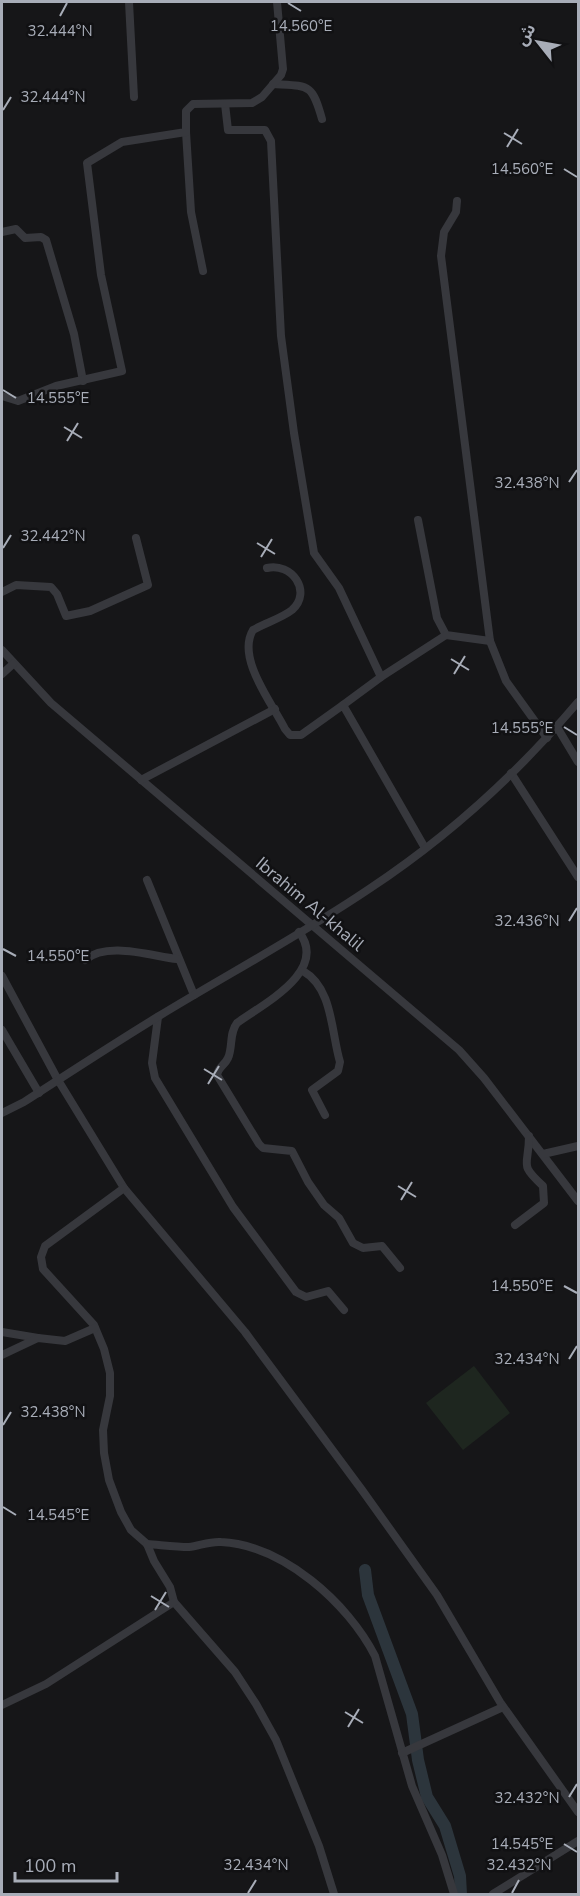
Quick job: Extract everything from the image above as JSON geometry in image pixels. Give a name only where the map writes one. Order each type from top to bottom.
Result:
[{"type":"street","points":[[129,2],[134,97]]},
{"type":"street","points":[[203,270],[191,212],[186,132],[189,107],[205,103],[252,103],[262,97],[281,75],[283,69],[277,2]]},
{"type":"street","points":[[273,84],[308,88],[315,94],[322,119]]},
{"type":"street","points":[[225,104],[228,130],[266,130],[271,141],[281,336],[294,434],[314,553],[339,588],[381,677]]},
{"type":"street","points":[[2,396],[18,401],[56,386],[120,373],[122,368],[101,274],[87,163],[122,142],[186,132]]},
{"type":"street","points":[[457,201],[456,212],[444,232],[441,256],[490,641],[506,681],[547,738]]},
{"type":"street","points":[[2,232],[16,229],[25,238],[41,237],[46,240],[74,334],[82,381]]},
{"type":"street","points":[[418,520],[437,618],[446,635]]},
{"type":"street","points":[[2,592],[16,585],[51,587],[57,594],[66,616],[90,611],[148,585],[136,538]]},
{"type":"street","points":[[267,568],[276,566],[287,570],[298,581],[300,589],[297,604],[290,611],[253,630],[248,638],[248,655],[285,729],[290,735],[296,737],[381,677],[446,635],[490,641]]},
{"type":"street","name":"Ibrahim Al-khalil","points":[[2,651],[51,703],[233,861],[312,925],[370,978],[459,1050],[484,1078],[579,1201]]},
{"type":"street","points":[[2,674],[13,664]]},
{"type":"street","points":[[2,1113],[368,890],[425,848],[511,773],[579,702]]},
{"type":"street","points":[[343,705],[425,848]]},
{"type":"street","points":[[141,780],[275,709]]},
{"type":"street","points":[[557,727],[579,762]]},
{"type":"street","points":[[511,773],[579,877]]},
{"type":"street","points":[[147,880],[177,959],[194,995]]},
{"type":"street","points":[[299,932],[306,944],[307,956],[303,971],[237,1023],[233,1029],[228,1059],[218,1070],[217,1075],[259,1144],[263,1148],[291,1151],[308,1182],[324,1205],[339,1218],[353,1243],[363,1248],[382,1246],[400,1268]]},
{"type":"street","points":[[85,960],[99,952],[114,951],[177,959]]},
{"type":"street","points":[[303,971],[313,976],[328,1004],[340,1062],[338,1071],[312,1090],[325,1115]]},
{"type":"street","points":[[2,976],[58,1080],[123,1188],[245,1332],[368,1499],[437,1595],[503,1707],[579,1812]]},
{"type":"street","points":[[158,1017],[152,1071],[208,1169],[296,1292],[306,1297],[328,1291],[344,1310]]},
{"type":"street","points":[[2,1030],[39,1092]]},
{"type":"street","points":[[515,1225],[544,1203],[543,1186],[531,1176],[525,1167],[529,1136]]},
{"type":"street","points":[[543,1154],[579,1146]]},
{"type":"street","points":[[123,1188],[45,1246],[41,1257],[43,1269],[95,1328],[110,1373],[110,1395],[103,1430],[109,1480],[131,1530],[147,1544],[154,1561],[170,1587],[174,1602],[235,1672],[271,1731],[319,1846],[334,1894]]},
{"type":"street","points":[[2,1332],[65,1341],[95,1328]]},
{"type":"street","points":[[2,1355],[38,1338]]},
{"type":"street","points":[[147,1544],[189,1547],[227,1543],[271,1557],[307,1576],[331,1596],[367,1641],[381,1672],[412,1786],[442,1855],[454,1894]]},
{"type":"street","points":[[2,1705],[46,1684],[174,1602]]},
{"type":"street","points":[[402,1753],[503,1707]]},
{"type":"street","points":[[493,1894],[579,1841]]},
{"type":"shaded area","points":[[474,1366],[510,1413],[463,1450],[426,1403]]},
{"type":"waterway","points":[[365,1570],[368,1595],[412,1714],[418,1760],[427,1797],[445,1826],[460,1876],[461,1894]]}]
